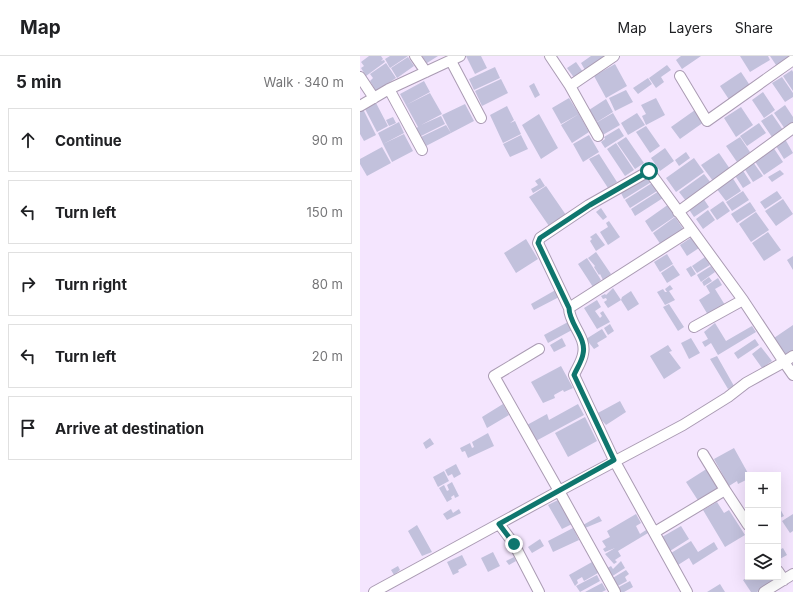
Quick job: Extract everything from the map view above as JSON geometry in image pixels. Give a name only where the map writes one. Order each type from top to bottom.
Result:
[{"type":"street","points":[[414,56],[426,72]]},
{"type":"street","points":[[550,56],[570,86],[598,136]]},
{"type":"street","points":[[570,86],[613,56]]},
{"type":"street","points":[[360,106],[389,89],[455,58],[481,118]]},
{"type":"street","points":[[680,76],[707,121],[793,60]]},
{"type":"street","points":[[360,77],[374,98]]},
{"type":"street","points":[[389,89],[422,150]]},
{"type":"street","points":[[678,212],[793,128]]},
{"type":"street","points":[[687,592],[614,460],[574,375],[584,354],[583,344],[569,315],[569,308],[538,243],[540,238],[590,205],[649,171],[743,300],[793,375]]},
{"type":"street","points":[[569,308],[691,230]]},
{"type":"street","points":[[694,327],[743,300]]},
{"type":"street","points":[[539,349],[494,376],[615,592]]},
{"type":"street","points":[[374,592],[614,460],[683,425],[728,398],[746,383],[793,356]]},
{"type":"street","points":[[703,454],[745,520]]},
{"type":"street","points":[[655,532],[725,490]]},
{"type":"street","points":[[499,524],[514,544],[539,592]]},
{"type":"street","points":[[764,592],[793,574]]},
{"type":"street","points":[[781,576],[784,580]]},
{"type":"building","points":[[369,56],[381,56],[383,59],[381,61],[384,60],[385,62],[366,76],[361,68],[364,66],[361,62]]},
{"type":"building","points":[[390,56],[408,56],[390,68],[385,59]]},
{"type":"building","points":[[422,56],[438,56],[427,63]]},
{"type":"building","points":[[466,56],[481,56],[487,68],[475,74]]},
{"type":"building","points":[[591,56],[606,56],[585,70],[581,63]]},
{"type":"building","points":[[681,56],[701,56],[682,69],[676,60]]},
{"type":"building","points":[[740,56],[768,56],[770,60],[750,72]]},
{"type":"building","points":[[770,56],[793,56],[778,68]]},
{"type":"building","points":[[408,57],[414,66],[397,78],[391,68]]},
{"type":"building","points":[[576,62],[583,72],[575,79],[567,68]]},
{"type":"building","points":[[386,63],[396,78],[376,91],[370,81],[373,78],[370,74]]},
{"type":"building","points":[[615,64],[627,86],[606,98],[594,76]]},
{"type":"building","points":[[667,65],[671,70],[661,77],[664,82],[656,88],[649,78]]},
{"type":"building","points":[[495,67],[500,78],[474,90],[469,79]]},
{"type":"building","points":[[792,70],[793,72],[793,91],[783,76]]},
{"type":"building","points":[[741,72],[751,87],[730,101],[720,86]]},
{"type":"building","points":[[782,77],[793,93],[793,97],[785,102],[772,83]]},
{"type":"building","points":[[648,78],[652,84],[638,94],[633,88]]},
{"type":"building","points":[[501,79],[508,93],[482,106],[475,91]]},
{"type":"building","points":[[424,81],[430,92],[406,105],[400,94]]},
{"type":"building","points":[[534,83],[540,95],[535,98],[529,86]]},
{"type":"building","points":[[626,90],[633,102],[615,111],[609,98]]},
{"type":"building","points":[[763,92],[775,110],[764,118],[752,100]]},
{"type":"building","points":[[430,93],[442,114],[421,125],[441,116],[445,124],[419,137],[415,129],[418,127],[406,105]]},
{"type":"building","points":[[569,98],[579,114],[561,124],[552,108]]},
{"type":"building","points":[[656,98],[665,115],[646,125],[642,116],[646,114],[641,105]]},
{"type":"building","points":[[606,99],[613,112],[597,122],[589,110]]},
{"type":"building","points":[[375,101],[388,126],[377,132],[364,107]]},
{"type":"building","points":[[465,104],[474,121],[451,133],[442,115]]},
{"type":"building","points":[[785,105],[793,117],[793,123],[785,129],[774,113]]},
{"type":"building","points":[[507,106],[514,120],[510,123],[515,121],[521,134],[503,143],[490,115]]},
{"type":"building","points":[[741,107],[753,125],[736,137],[724,118]]},
{"type":"building","points":[[363,109],[376,135],[364,141],[360,134],[360,110]]},
{"type":"building","points":[[695,110],[704,122],[680,139],[671,127]]},
{"type":"building","points":[[613,113],[620,125],[601,136],[594,124]]},
{"type":"building","points":[[637,113],[645,125],[628,135],[621,123]]},
{"type":"building","points":[[539,114],[558,148],[541,159],[522,125]]},
{"type":"building","points":[[579,114],[589,132],[572,143],[561,125]]},
{"type":"building","points":[[772,114],[783,130],[772,137],[761,121]]},
{"type":"building","points":[[393,117],[396,123],[389,126],[386,120]]},
{"type":"building","points":[[399,122],[404,133],[383,144],[378,133]]},
{"type":"building","points":[[759,123],[766,133],[747,146],[740,136]]},
{"type":"building","points":[[446,125],[451,133],[426,146],[421,137]]},
{"type":"building","points":[[646,126],[660,146],[650,153],[636,132]]},
{"type":"building","points":[[619,128],[624,136],[605,148],[601,142],[605,139],[604,137]]},
{"type":"building","points":[[404,134],[413,151],[392,162],[383,144]]},
{"type":"building","points":[[521,135],[528,149],[510,157],[503,144]]},
{"type":"building","points":[[589,135],[599,152],[583,162],[573,144]]},
{"type":"building","points":[[626,137],[644,163],[635,169],[617,143]]},
{"type":"building","points":[[740,137],[750,152],[737,162],[726,146]]},
{"type":"building","points":[[785,139],[793,153],[784,159],[776,146]]},
{"type":"building","points":[[616,143],[634,170],[625,176],[607,149]]},
{"type":"building","points":[[382,147],[391,163],[367,176],[360,164],[360,159]]},
{"type":"building","points":[[773,147],[783,162],[764,175],[754,160]]},
{"type":"building","points":[[665,148],[674,161],[660,171],[651,158]]},
{"type":"building","points":[[686,152],[690,158],[679,166],[675,160]]},
{"type":"building","points":[[719,153],[730,169],[713,181],[701,165]]},
{"type":"building","points":[[599,154],[617,182],[608,188],[589,159]]},
{"type":"building","points":[[694,158],[704,172],[676,192],[666,178]]},
{"type":"building","points":[[753,162],[763,176],[753,182],[744,168]]},
{"type":"building","points":[[742,169],[751,183],[743,188],[734,174]]},
{"type":"building","points":[[780,170],[784,174],[772,182],[768,177]]},
{"type":"building","points":[[704,174],[711,183],[686,201],[679,192]]},
{"type":"building","points":[[649,176],[653,181],[624,199],[621,193]]},
{"type":"building","points":[[732,177],[741,191],[726,201],[716,188]]},
{"type":"building","points":[[540,178],[545,186],[533,193],[531,189],[538,185],[535,181]]},
{"type":"building","points":[[652,183],[657,191],[630,208],[625,200]]},
{"type":"building","points":[[546,186],[566,215],[549,226],[529,197]]},
{"type":"building","points":[[659,191],[663,198],[635,216],[631,209]]},
{"type":"building","points":[[743,191],[749,200],[732,211],[726,202]]},
{"type":"building","points":[[777,191],[782,198],[765,209],[760,202]]},
{"type":"building","points":[[703,198],[709,207],[694,217],[688,208]]},
{"type":"building","points":[[783,199],[793,214],[776,226],[765,211]]},
{"type":"building","points":[[723,201],[730,211],[717,220],[710,210]]},
{"type":"building","points":[[750,202],[756,211],[737,223],[731,214]]},
{"type":"building","points":[[669,204],[677,215],[652,232],[645,221]]},
{"type":"building","points":[[601,208],[607,217],[603,220],[596,212]]},
{"type":"building","points":[[708,210],[715,220],[703,229],[696,219]]},
{"type":"building","points":[[756,212],[769,230],[751,242],[739,224]]},
{"type":"building","points":[[675,217],[684,230],[661,245],[653,233]]},
{"type":"building","points":[[609,221],[620,237],[608,245],[600,232],[608,227],[606,223]]},
{"type":"building","points":[[768,232],[781,250],[764,261],[752,243]]},
{"type":"building","points":[[596,233],[605,245],[596,251],[590,241],[592,239],[590,237]]},
{"type":"building","points":[[692,237],[699,248],[687,256],[680,245]]},
{"type":"building","points":[[526,239],[538,259],[516,273],[504,253]]},
{"type":"building","points":[[596,252],[611,274],[603,280],[594,267],[595,266],[588,258]]},
{"type":"building","points":[[667,254],[673,264],[660,272],[654,262]]},
{"type":"building","points":[[793,256],[793,270],[787,260]]},
{"type":"building","points":[[705,257],[710,265],[697,273],[692,266]]},
{"type":"building","points":[[587,258],[601,280],[593,287],[578,264]]},
{"type":"building","points":[[673,265],[680,275],[667,283],[661,273]]},
{"type":"building","points":[[691,266],[696,274],[691,277],[686,269]]},
{"type":"building","points":[[711,266],[715,272],[701,282],[697,275]]},
{"type":"building","points":[[709,277],[712,281],[704,286],[702,282]]},
{"type":"building","points":[[718,278],[722,285],[715,289],[725,305],[708,315],[699,300],[710,293],[706,286]]},
{"type":"building","points":[[670,285],[673,289],[669,291],[675,300],[665,305],[657,292],[663,289],[667,292],[665,289]]},
{"type":"building","points":[[559,288],[563,295],[534,310],[531,304]]},
{"type":"building","points":[[613,288],[621,300],[608,308],[604,302],[607,300],[606,298],[603,299],[601,296],[606,295]]},
{"type":"building","points":[[631,291],[639,304],[628,311],[621,300],[622,297]]},
{"type":"building","points":[[597,300],[601,307],[595,311],[600,318],[602,316],[600,313],[603,311],[610,322],[597,329],[584,308]]},
{"type":"building","points":[[669,304],[684,327],[678,331],[663,307]]},
{"type":"building","points":[[568,322],[572,330],[548,343],[544,335]]},
{"type":"building","points":[[715,323],[726,341],[752,326],[756,332],[718,355],[711,343],[705,347],[702,342],[708,339],[704,332]]},
{"type":"building","points":[[610,324],[614,331],[608,335],[604,328]]},
{"type":"building","points":[[793,325],[793,351],[785,356],[774,338]]},
{"type":"building","points":[[602,329],[607,337],[597,343],[599,346],[594,349],[586,339]]},
{"type":"building","points":[[562,338],[566,346],[554,352],[550,345]]},
{"type":"building","points":[[691,338],[700,353],[689,359],[681,343]]},
{"type":"building","points":[[755,339],[759,345],[738,359],[734,353]]},
{"type":"building","points":[[668,345],[672,351],[669,352],[681,368],[664,379],[650,356]]},
{"type":"building","points":[[761,347],[772,361],[762,368],[752,354]]},
{"type":"building","points":[[717,356],[734,386],[728,389],[710,359]]},
{"type":"building","points":[[561,366],[573,388],[564,392],[563,390],[554,395],[555,398],[543,403],[531,382]]},
{"type":"building","points":[[620,401],[626,412],[606,425],[596,414]]},
{"type":"building","points":[[503,404],[509,415],[487,428],[482,417]]},
{"type":"building","points":[[578,404],[584,415],[534,442],[527,425],[547,414],[549,420]]},
{"type":"building","points":[[585,417],[597,441],[568,457],[555,433]]},
{"type":"building","points":[[488,433],[494,446],[468,458],[465,451],[462,452],[460,448],[470,443],[472,448],[474,447],[472,442]]},
{"type":"building","points":[[430,438],[434,444],[426,449],[423,443]]},
{"type":"building","points":[[734,448],[747,472],[745,472],[745,480],[738,484],[737,481],[729,486],[714,459]]},
{"type":"building","points":[[456,464],[461,474],[454,478],[452,474],[448,476],[445,470]]},
{"type":"building","points":[[708,468],[721,488],[699,502],[686,482]]},
{"type":"building","points":[[444,471],[449,481],[438,487],[433,477]]},
{"type":"building","points":[[452,482],[459,496],[455,498],[454,495],[451,497],[452,499],[447,502],[439,488],[444,485],[447,491],[449,490],[447,485]]},
{"type":"building","points":[[558,500],[572,524],[562,529],[548,505]]},
{"type":"building","points":[[717,502],[724,513],[729,510],[745,535],[725,547],[703,510]]},
{"type":"building","points":[[451,509],[453,513],[459,509],[461,513],[447,520],[443,514]]},
{"type":"building","points":[[781,510],[784,516],[781,518]]},
{"type":"building","points":[[636,514],[641,523],[636,526],[640,534],[646,530],[648,533],[618,551],[621,556],[615,560],[617,562],[614,564],[605,554],[615,548],[605,552],[603,549],[606,547],[602,541],[610,537],[607,531]]},
{"type":"building","points":[[793,514],[793,531],[790,533],[782,521]]},
{"type":"building","points":[[599,516],[602,521],[585,528],[583,525]]},
{"type":"building","points":[[417,525],[432,552],[422,556],[408,531]]},
{"type":"building","points":[[681,526],[689,539],[670,551],[662,537]]},
{"type":"building","points":[[573,528],[579,540],[553,552],[548,541]]},
{"type":"building","points":[[540,539],[544,546],[532,553],[528,547]]},
{"type":"building","points":[[691,541],[698,552],[714,542],[718,549],[693,565],[689,558],[678,565],[671,553]]},
{"type":"building","points":[[783,548],[787,555],[781,558],[781,549]]},
{"type":"building","points":[[493,552],[500,566],[488,572],[481,558]]},
{"type":"building","points":[[462,555],[467,565],[453,575],[447,562]]},
{"type":"building","points":[[514,557],[516,561],[509,565],[506,561]]},
{"type":"building","points":[[621,561],[625,568],[611,577],[606,569],[611,566],[613,569]]},
{"type":"building","points":[[592,562],[598,573],[584,581],[582,577],[577,580],[578,583],[575,586],[569,575]]},
{"type":"building","points":[[398,566],[400,570],[394,575],[391,570]]},
{"type":"building","points":[[626,570],[629,574],[625,577],[627,581],[616,587],[611,579]]},
{"type":"building","points":[[597,575],[600,581],[580,592],[576,586]]},
{"type":"building","points":[[745,579],[776,580],[757,592],[751,592],[743,580]]},
{"type":"building","points":[[630,581],[633,587],[624,592],[619,592],[617,588]]},
{"type":"building","points":[[602,583],[606,590],[602,592],[585,592]]},
{"type":"building","points":[[720,584],[725,592],[707,592]]},
{"type":"route","points":[[514,544],[499,524],[614,460],[574,375],[584,354],[583,344],[569,315],[569,308],[538,243],[540,238],[590,205],[649,171]]}]
